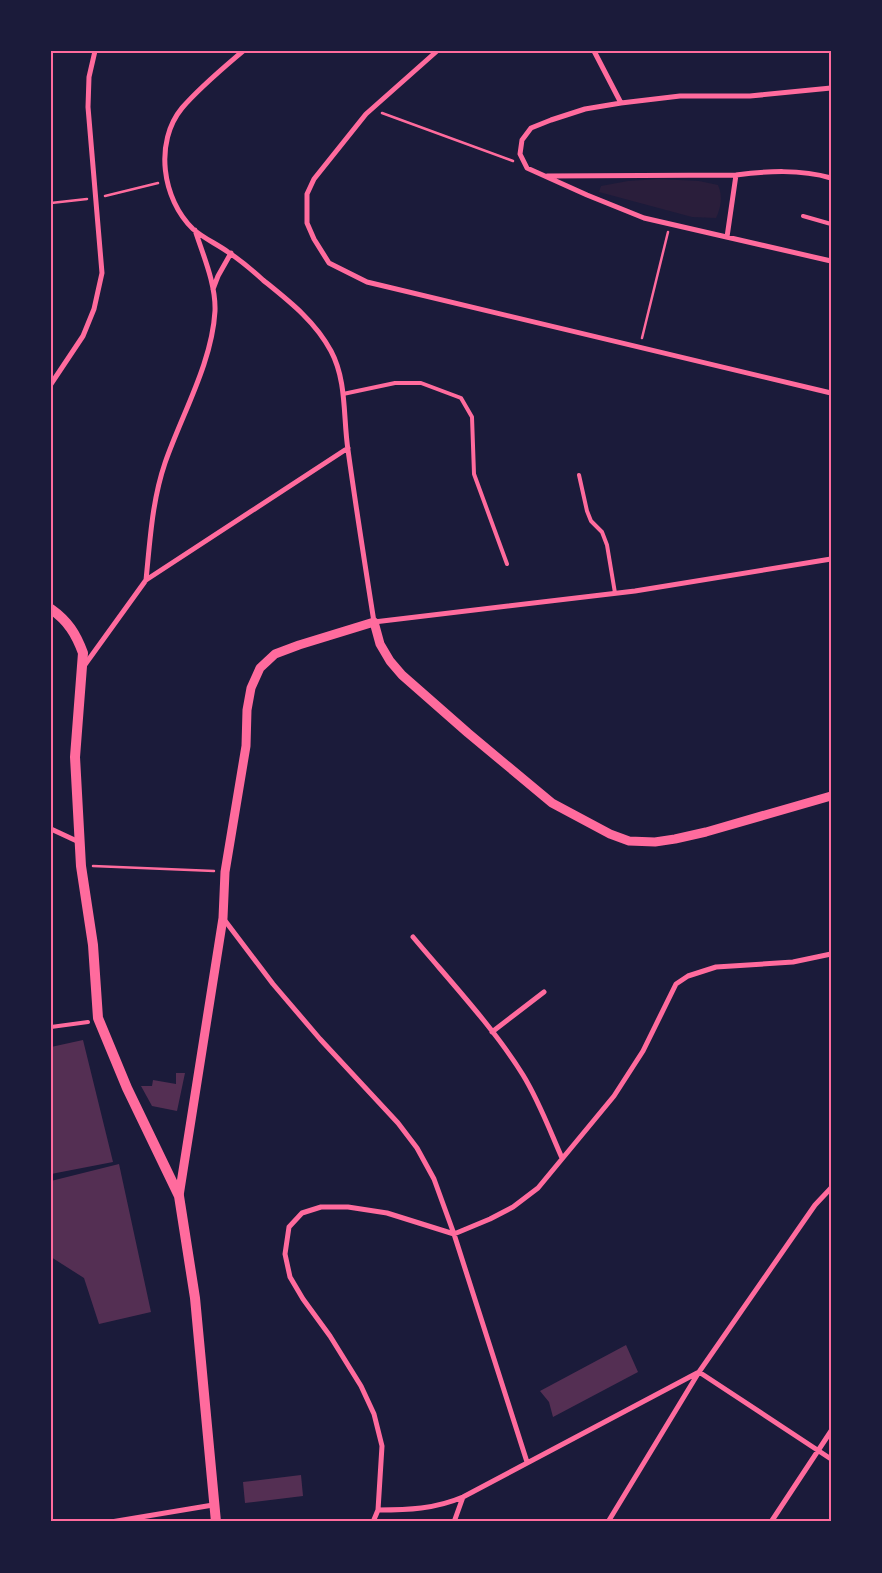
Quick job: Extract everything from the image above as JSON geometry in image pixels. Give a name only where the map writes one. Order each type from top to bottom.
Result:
[{"type":"main road","points":[[51,608],[69,624],[78,638],[83,653],[75,757],[81,866],[93,945],[98,1018],[127,1088],[179,1196],[195,1298],[216,1522]]},
{"type":"street","points":[[51,384],[83,336],[94,309],[102,273],[88,106],[89,77],[95,51]]},
{"type":"street","points":[[243,51],[200,89],[181,109],[168,134],[164,159],[168,181],[182,216],[194,230],[231,254],[299,309],[331,350],[340,372],[348,448],[374,622],[380,644],[390,661],[402,675],[468,733],[552,803],[610,834],[629,841],[655,842],[675,839],[831,796]]},
{"type":"street","points":[[437,51],[371,109],[314,179],[307,194],[307,223],[314,239],[329,263],[367,282],[831,393]]},
{"type":"street","points":[[594,51],[621,103]]},
{"type":"street","points":[[831,88],[750,96],[680,96],[585,109],[531,128],[522,140],[520,154],[528,168],[644,218],[831,261]]},
{"type":"street","points":[[546,176],[736,175],[761,172],[798,172],[831,178]]},
{"type":"street","points":[[726,237],[736,175]]},
{"type":"street","points":[[146,580],[154,508],[165,465],[208,352],[215,310],[213,289],[194,230]]},
{"type":"street","points":[[213,289],[231,254]]},
{"type":"street","points":[[83,668],[146,580],[348,448]]},
{"type":"street","points":[[179,1196],[223,918],[225,872],[246,746],[247,710],[251,688],[260,668],[275,654],[374,622],[614,593],[831,559]]},
{"type":"street","points":[[51,829],[80,842]]},
{"type":"street","points":[[223,918],[273,984],[320,1040],[398,1122],[417,1148],[434,1179],[454,1234],[527,1462]]},
{"type":"street","points":[[413,938],[492,1032],[522,1074],[532,1090],[562,1158]]},
{"type":"street","points":[[373,1522],[378,1510],[382,1446],[374,1414],[361,1386],[290,1277],[285,1254],[289,1227],[302,1213],[321,1207],[348,1207],[386,1213],[454,1234],[490,1219],[513,1207],[538,1188],[614,1096],[643,1051],[676,984],[688,976],[716,967],[793,962],[831,954]]},
{"type":"street","points":[[492,1032],[544,992]]},
{"type":"street","points":[[608,1522],[700,1372],[815,1205],[831,1188]]},
{"type":"street","points":[[378,1510],[425,1508],[446,1504],[463,1497],[700,1372]]},
{"type":"street","points":[[700,1372],[831,1459]]},
{"type":"street","points":[[771,1522],[831,1431]]},
{"type":"street","points":[[454,1522],[463,1497]]},
{"type":"street","points":[[111,1522],[213,1505]]},
{"type":"lane","points":[[803,216],[831,224]]},
{"type":"lane","points":[[343,394],[395,383],[421,383],[461,398],[472,416],[474,474],[507,564]]},
{"type":"lane","points":[[579,476],[591,521],[602,532],[607,545],[614,593]]},
{"type":"lane","points":[[51,1027],[88,1022]]},
{"type":"path","points":[[371,109],[526,166]]},
{"type":"path","points":[[51,203],[96,198],[168,181]]},
{"type":"path","points":[[640,347],[670,225]]},
{"type":"path","points":[[81,866],[225,872]]},
{"type":"shaded area","points":[[659,179],[699,181],[718,185],[721,202],[716,218],[692,217],[599,192],[601,186],[628,181]]},
{"type":"building","points":[[83,1040],[113,1162],[51,1174],[51,1047]]},
{"type":"building","points":[[176,1073],[185,1073],[177,1111],[152,1106],[141,1086],[152,1086],[153,1080],[176,1084]]},
{"type":"building","points":[[119,1164],[151,1312],[99,1324],[84,1278],[51,1257],[51,1181]]},
{"type":"building","points":[[626,1345],[638,1372],[553,1417],[549,1402],[540,1391]]},
{"type":"building","points":[[301,1475],[303,1496],[245,1503],[243,1482]]}]
